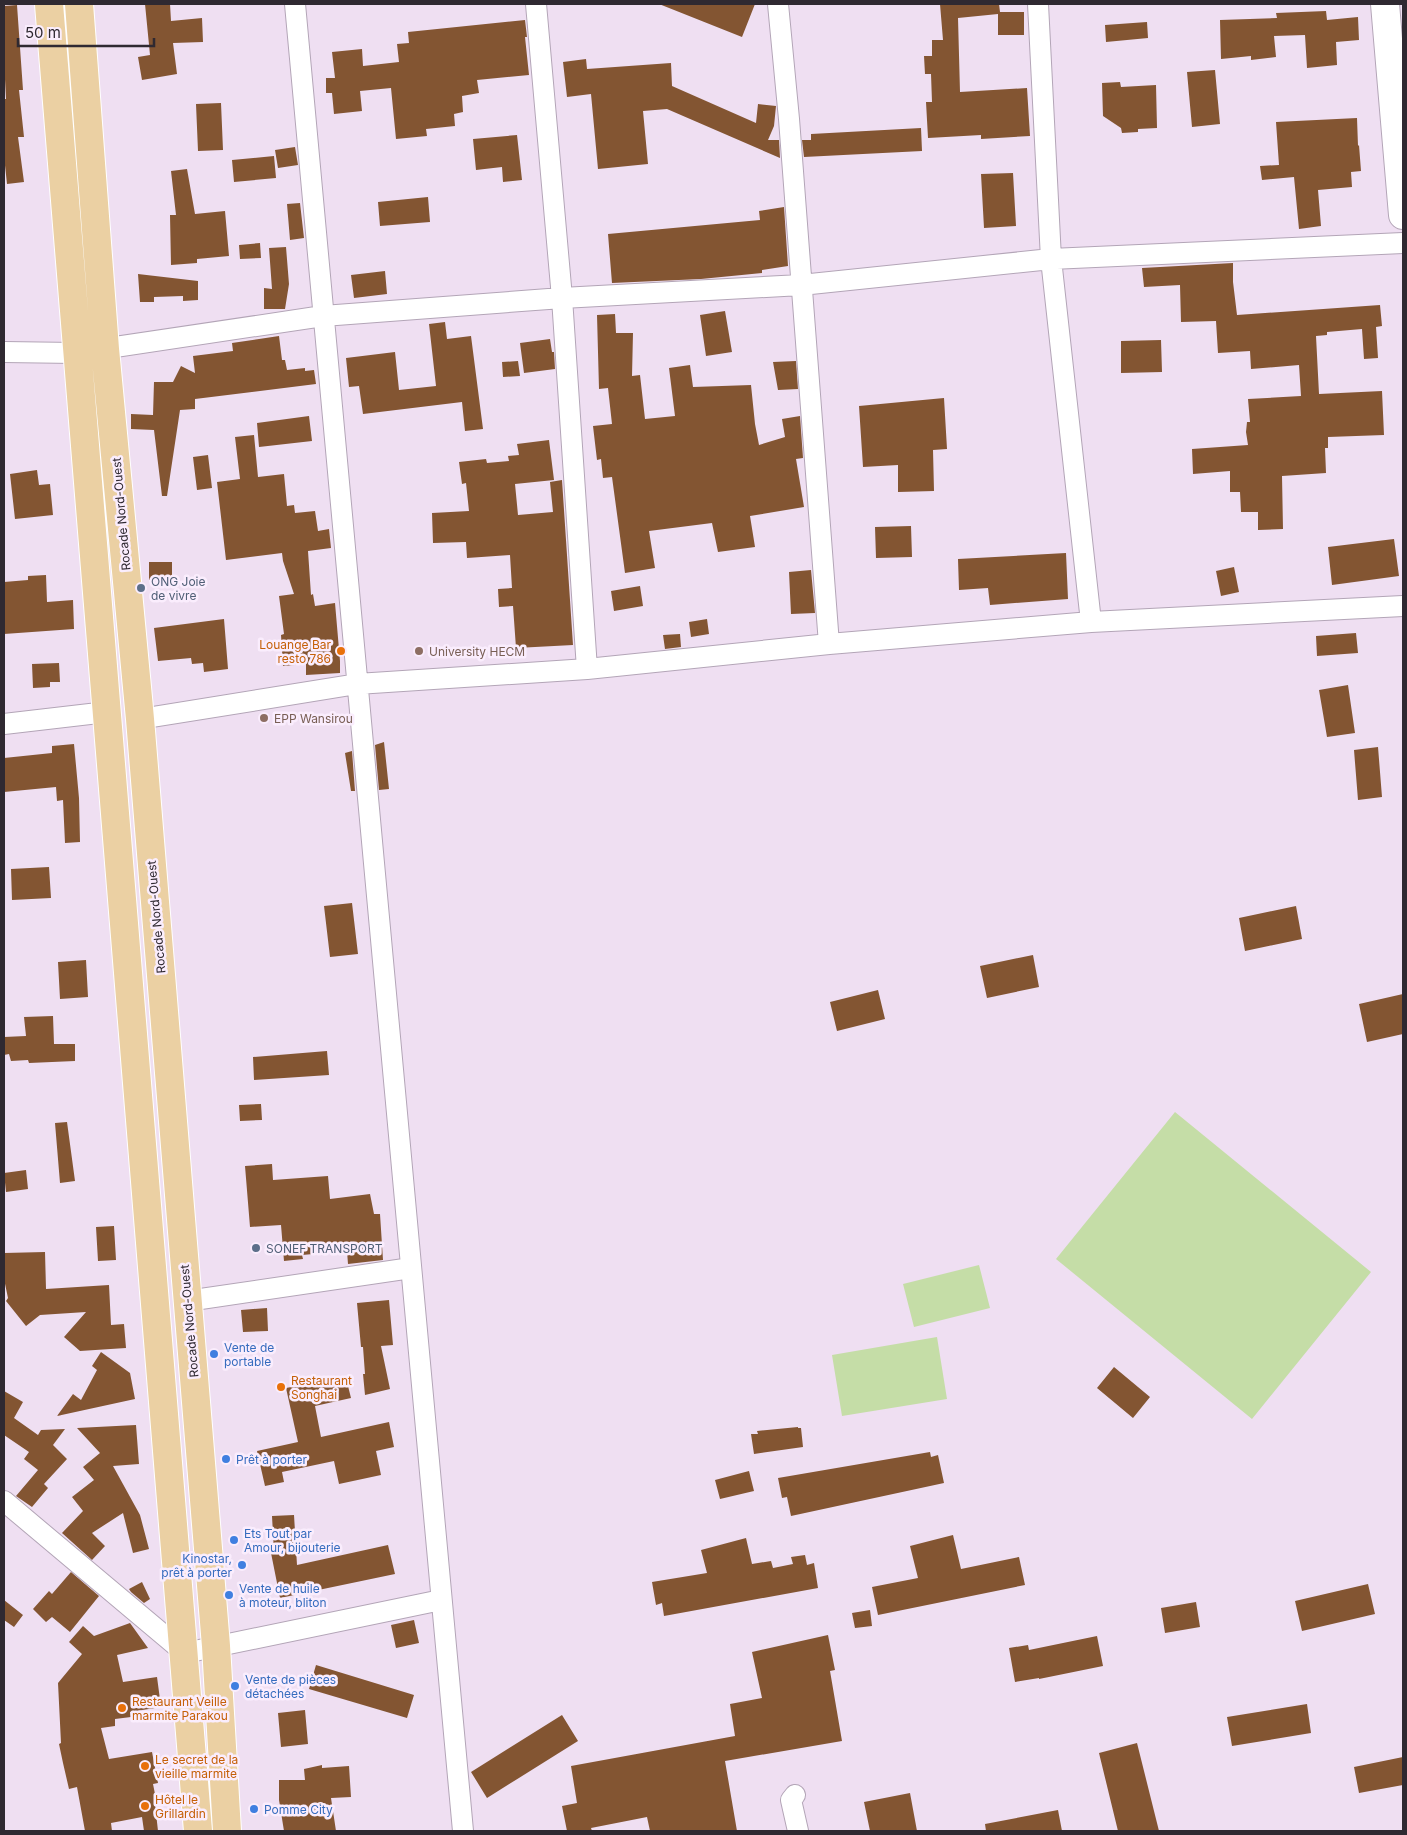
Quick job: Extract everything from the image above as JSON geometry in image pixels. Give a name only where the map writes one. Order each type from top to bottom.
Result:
[{"type":"main road","points":[[50,4],[75,353],[107,712],[198,1831]]},
{"type":"main road","name":"Rocade Nord-Ouest","points":[[79,4],[105,349],[140,719],[216,1646],[227,1831]]},
{"type":"street","points":[[294,4],[463,1831]]},
{"type":"street","points":[[536,4],[562,298],[587,669]]},
{"type":"street","points":[[778,4],[789,119],[828,644]]},
{"type":"street","points":[[1038,4],[1050,259],[1092,622]]},
{"type":"street","points":[[1384,4],[1403,215]]},
{"type":"street","points":[[4,352],[75,353],[323,316],[562,298],[801,285],[1050,259],[1403,243]]},
{"type":"street","points":[[140,719],[357,684],[587,669],[828,644],[1092,622],[1403,606]]},
{"type":"street","points":[[4,724],[107,712]]},
{"type":"street","points":[[187,1301],[411,1268]]},
{"type":"street","points":[[4,1502],[185,1653],[441,1600]]},
{"type":"street","points":[[795,1795],[792,1800],[798,1831]]},
{"type":"green space","points":[[1175,1112],[1371,1272],[1252,1419],[1056,1259]]},
{"type":"green space","points":[[979,1265],[990,1308],[914,1327],[903,1284]]},
{"type":"green space","points":[[937,1337],[947,1399],[842,1416],[832,1355]]},
{"type":"building","points":[[145,4],[170,4],[171,21],[202,18],[203,42],[173,43],[177,74],[142,80],[138,57],[150,55]]},
{"type":"building","points":[[659,4],[755,4],[742,37]]},
{"type":"building","points":[[940,4],[999,4],[1000,12],[1024,12],[1024,35],[998,35],[998,14],[958,18],[960,92],[1027,88],[1030,136],[981,139],[981,135],[928,138],[926,102],[932,102],[931,74],[925,74],[924,56],[932,56],[932,40],[943,40]]},
{"type":"building","points":[[17,5],[23,90],[19,90],[24,137],[18,137],[24,182],[7,184],[4,156],[4,99],[6,99],[4,6]]},
{"type":"building","points":[[1326,11],[1327,20],[1358,17],[1359,40],[1336,42],[1337,65],[1307,68],[1305,35],[1274,36],[1276,57],[1251,60],[1251,56],[1221,59],[1220,20],[1277,18],[1276,13]]},
{"type":"building","points":[[525,20],[529,75],[477,80],[479,93],[462,96],[463,112],[454,114],[455,126],[426,129],[427,136],[396,139],[391,88],[360,91],[362,111],[334,114],[332,93],[326,93],[326,78],[335,78],[332,52],[362,49],[363,66],[399,62],[397,44],[409,43],[408,32]]},
{"type":"building","points":[[1147,22],[1148,38],[1106,42],[1105,25]]},
{"type":"building","points":[[586,59],[587,69],[671,63],[672,86],[756,123],[758,104],[776,106],[774,126],[768,140],[779,140],[780,158],[667,109],[643,111],[648,164],[598,169],[591,94],[567,97],[563,62]]},
{"type":"building","points":[[1215,70],[1220,124],[1192,127],[1187,72]]},
{"type":"building","points":[[1120,82],[1121,87],[1156,85],[1157,128],[1138,129],[1138,132],[1122,133],[1121,128],[1103,116],[1102,83]]},
{"type":"building","points":[[221,103],[223,150],[198,151],[196,104]]},
{"type":"building","points":[[1357,118],[1361,171],[1351,172],[1352,187],[1318,190],[1321,226],[1299,229],[1294,177],[1262,180],[1260,166],[1279,165],[1276,122]]},
{"type":"building","points":[[921,128],[922,151],[804,157],[802,140],[811,140],[811,134]]},
{"type":"building","points":[[517,135],[522,180],[503,182],[502,167],[476,170],[473,139]]},
{"type":"building","points":[[295,147],[298,165],[278,168],[275,150]]},
{"type":"building","points":[[274,156],[276,178],[234,182],[232,160]]},
{"type":"building","points":[[187,169],[195,214],[225,211],[229,256],[197,259],[197,263],[171,265],[170,215],[176,215],[171,171]]},
{"type":"building","points":[[1013,173],[1016,226],[984,228],[981,174]]},
{"type":"building","points":[[428,197],[430,222],[380,226],[378,202]]},
{"type":"building","points":[[300,203],[304,238],[290,240],[287,204]]},
{"type":"building","points":[[784,207],[788,266],[762,270],[762,273],[701,279],[612,283],[608,234],[760,220],[759,211]]},
{"type":"building","points":[[260,243],[261,258],[240,259],[239,245]]},
{"type":"building","points":[[286,247],[289,284],[285,309],[264,309],[264,288],[272,289],[269,248]]},
{"type":"building","points":[[1233,263],[1237,315],[1380,305],[1382,326],[1376,327],[1378,358],[1364,359],[1362,329],[1327,332],[1327,335],[1316,336],[1319,394],[1382,391],[1384,435],[1328,437],[1328,448],[1325,448],[1326,473],[1282,476],[1283,529],[1258,530],[1258,512],[1241,512],[1240,492],[1230,492],[1230,471],[1193,474],[1192,449],[1248,445],[1246,432],[1247,422],[1250,422],[1248,399],[1301,396],[1299,365],[1251,369],[1250,351],[1218,353],[1216,321],[1181,322],[1180,285],[1144,287],[1142,268]]},
{"type":"building","points":[[385,271],[387,294],[354,298],[351,275]]},
{"type":"building","points":[[138,274],[198,281],[198,300],[183,301],[183,296],[154,297],[154,302],[140,302]]},
{"type":"building","points":[[725,311],[732,352],[706,356],[700,315]]},
{"type":"building","points":[[615,314],[616,333],[633,333],[632,376],[640,375],[645,419],[675,416],[669,368],[690,365],[693,387],[751,385],[759,445],[785,437],[782,419],[800,416],[803,458],[796,459],[804,507],[750,516],[755,547],[718,552],[712,523],[649,531],[655,568],[625,573],[612,477],[603,478],[601,459],[597,460],[593,426],[612,424],[608,388],[599,389],[597,315]]},
{"type":"building","points":[[445,322],[447,339],[471,336],[483,429],[465,431],[462,402],[363,414],[359,386],[349,387],[346,358],[395,352],[399,390],[436,386],[429,324]]},
{"type":"building","points":[[279,336],[282,360],[285,360],[287,370],[305,368],[305,371],[314,370],[316,384],[195,399],[195,409],[180,410],[167,496],[162,496],[154,430],[131,429],[131,414],[153,415],[154,382],[173,382],[181,366],[195,373],[193,356],[233,351],[232,343]]},
{"type":"building","points":[[550,339],[552,352],[554,352],[555,369],[524,373],[520,343]]},
{"type":"building","points":[[1161,340],[1162,372],[1121,373],[1121,341]]},
{"type":"building","points":[[518,361],[520,376],[503,377],[502,362]]},
{"type":"building","points":[[796,361],[798,389],[778,390],[773,362]]},
{"type":"building","points":[[944,398],[947,449],[933,450],[934,491],[898,492],[898,465],[863,467],[859,406]]},
{"type":"building","points":[[309,416],[312,441],[259,447],[257,423]]},
{"type":"building","points":[[254,435],[258,477],[284,474],[287,506],[294,505],[295,513],[315,511],[318,531],[329,529],[331,548],[308,551],[311,595],[313,594],[315,606],[335,603],[340,673],[306,675],[306,664],[283,666],[281,635],[284,634],[279,596],[294,594],[282,553],[226,560],[217,482],[240,479],[235,437]]},
{"type":"building","points":[[549,440],[554,480],[515,484],[518,515],[553,512],[550,482],[562,480],[573,645],[516,648],[513,606],[499,607],[498,589],[512,588],[510,555],[467,558],[466,542],[433,543],[432,513],[469,511],[466,483],[462,484],[459,462],[486,459],[487,463],[509,461],[508,456],[519,455],[517,444]]},
{"type":"building","points":[[208,455],[212,488],[197,490],[193,457]]},
{"type":"building","points":[[37,470],[39,485],[50,484],[53,515],[15,519],[10,474]]},
{"type":"building","points":[[911,526],[912,557],[876,558],[875,527]]},
{"type":"building","points":[[1394,539],[1399,576],[1332,585],[1328,547]]},
{"type":"building","points":[[1066,553],[1068,599],[990,605],[988,588],[959,590],[958,559]]},
{"type":"building","points":[[149,562],[172,562],[172,580],[149,580]]},
{"type":"building","points":[[1234,567],[1239,592],[1221,596],[1216,571]]},
{"type":"building","points":[[811,570],[815,613],[791,614],[789,572]]},
{"type":"building","points":[[46,575],[47,602],[73,600],[74,629],[4,634],[4,582],[28,580],[28,576]]},
{"type":"building","points":[[640,586],[643,606],[614,611],[611,591]]},
{"type":"building","points":[[224,619],[228,669],[204,672],[203,663],[192,664],[191,658],[158,661],[154,628]]},
{"type":"building","points":[[707,619],[709,634],[691,637],[689,622]]},
{"type":"building","points":[[1356,633],[1358,653],[1317,656],[1316,636]]},
{"type":"building","points":[[680,634],[681,647],[665,649],[663,635]]},
{"type":"building","points":[[59,663],[60,682],[50,682],[50,687],[33,688],[32,664]]},
{"type":"building","points":[[1348,685],[1355,733],[1327,737],[1319,690]]},
{"type":"building","points":[[384,742],[389,789],[379,790],[375,745]]},
{"type":"building","points":[[74,744],[79,798],[80,842],[65,843],[63,800],[57,801],[56,787],[4,792],[4,758],[52,753],[52,746]]},
{"type":"building","points":[[1378,747],[1382,797],[1358,800],[1354,750]]},
{"type":"building","points":[[352,751],[355,791],[351,791],[345,753]]},
{"type":"building","points":[[49,867],[51,898],[12,900],[11,869]]},
{"type":"building","points":[[352,903],[358,954],[330,957],[324,906]]},
{"type":"building","points":[[1296,906],[1302,939],[1245,951],[1239,918]]},
{"type":"building","points":[[1033,955],[1039,987],[987,998],[980,966]]},
{"type":"building","points":[[86,960],[88,997],[60,999],[58,962]]},
{"type":"building","points":[[878,990],[885,1019],[837,1031],[830,1002]]},
{"type":"building","points":[[1403,994],[1403,1034],[1367,1042],[1359,1004]]},
{"type":"building","points":[[53,1016],[54,1044],[75,1044],[75,1061],[29,1063],[28,1060],[11,1061],[9,1054],[4,1055],[4,1037],[26,1036],[24,1017]]},
{"type":"building","points":[[327,1051],[329,1075],[254,1080],[253,1057]]},
{"type":"building","points":[[261,1104],[262,1120],[240,1121],[239,1105]]},
{"type":"building","points":[[67,1122],[75,1181],[60,1183],[55,1123]]},
{"type":"building","points":[[272,1164],[273,1180],[328,1176],[330,1199],[370,1194],[374,1214],[380,1214],[383,1260],[348,1264],[347,1251],[302,1255],[303,1259],[284,1261],[281,1225],[250,1227],[245,1166]]},
{"type":"building","points":[[26,1170],[28,1189],[6,1192],[4,1173]]},
{"type":"building","points":[[114,1226],[116,1260],[98,1261],[96,1227]]},
{"type":"building","points":[[45,1252],[46,1289],[109,1285],[111,1325],[124,1324],[126,1348],[80,1351],[64,1337],[86,1312],[40,1315],[26,1326],[6,1301],[8,1298],[4,1279],[4,1253]]},
{"type":"building","points":[[389,1300],[393,1345],[381,1346],[390,1389],[365,1395],[363,1347],[361,1347],[357,1303]]},
{"type":"building","points":[[267,1308],[268,1331],[243,1332],[241,1310]]},
{"type":"building","points":[[101,1352],[130,1373],[135,1399],[57,1416],[73,1394],[81,1400],[97,1370],[92,1366]]},
{"type":"building","points":[[1114,1367],[1150,1397],[1133,1418],[1097,1388]]},
{"type":"building","points":[[346,1378],[351,1398],[315,1406],[321,1437],[389,1422],[394,1447],[376,1451],[381,1475],[339,1484],[334,1461],[282,1472],[284,1482],[265,1486],[257,1451],[298,1442],[286,1388],[302,1385],[303,1387]]},
{"type":"building","points":[[4,1391],[23,1402],[14,1418],[38,1435],[41,1430],[65,1429],[53,1445],[67,1459],[44,1484],[48,1488],[32,1507],[16,1496],[38,1470],[24,1459],[29,1452],[4,1435]]},
{"type":"building","points":[[136,1425],[139,1464],[113,1466],[140,1515],[149,1549],[133,1553],[123,1513],[92,1533],[105,1546],[92,1560],[62,1533],[83,1511],[72,1497],[94,1480],[83,1467],[100,1453],[77,1428]]},
{"type":"building","points":[[801,1428],[803,1447],[754,1454],[751,1434],[758,1434],[757,1431]]},
{"type":"building","points":[[930,1452],[931,1457],[938,1455],[944,1483],[791,1516],[787,1497],[782,1498],[778,1478]]},
{"type":"building","points":[[749,1471],[754,1491],[720,1499],[715,1480]]},
{"type":"building","points":[[294,1515],[297,1565],[388,1545],[395,1574],[280,1598],[271,1553],[274,1552],[272,1516]]},
{"type":"building","points":[[953,1535],[961,1569],[1019,1557],[1025,1585],[878,1615],[872,1587],[918,1578],[910,1546]]},
{"type":"building","points":[[746,1538],[752,1564],[771,1561],[773,1568],[793,1564],[791,1557],[805,1555],[807,1565],[814,1563],[818,1588],[664,1616],[662,1603],[656,1605],[652,1582],[707,1573],[701,1550]]},
{"type":"building","points":[[71,1572],[99,1596],[70,1632],[52,1617],[46,1622],[33,1609],[49,1591],[52,1594]]},
{"type":"building","points":[[142,1582],[150,1599],[144,1603],[129,1589]]},
{"type":"building","points":[[1368,1584],[1375,1614],[1302,1631],[1295,1601]]},
{"type":"building","points":[[4,1600],[23,1615],[14,1627],[4,1620]]},
{"type":"building","points":[[1196,1602],[1200,1627],[1165,1633],[1161,1608]]},
{"type":"building","points":[[870,1610],[872,1626],[855,1628],[852,1613]]},
{"type":"building","points":[[414,1620],[419,1643],[396,1648],[391,1625]]},
{"type":"building","points":[[130,1623],[148,1648],[117,1655],[123,1682],[157,1677],[161,1707],[130,1712],[131,1717],[115,1719],[115,1726],[101,1728],[109,1759],[152,1752],[158,1783],[153,1784],[157,1804],[155,1804],[158,1831],[144,1831],[142,1817],[111,1823],[112,1831],[85,1831],[77,1787],[69,1789],[59,1744],[61,1743],[58,1683],[82,1654],[69,1642],[83,1626],[94,1636]]},
{"type":"building","points":[[828,1635],[835,1670],[830,1671],[842,1741],[725,1761],[737,1831],[650,1831],[647,1817],[591,1828],[592,1831],[567,1831],[562,1806],[577,1803],[571,1766],[735,1736],[730,1704],[762,1698],[752,1652]]},
{"type":"building","points":[[1097,1636],[1103,1666],[1015,1682],[1009,1648],[1028,1645],[1029,1650]]},
{"type":"building","points":[[316,1665],[414,1695],[407,1718],[309,1689]]},
{"type":"building","points":[[1307,1704],[1311,1733],[1232,1746],[1227,1717]]},
{"type":"building","points":[[305,1710],[308,1744],[281,1747],[278,1713]]},
{"type":"building","points":[[562,1715],[578,1741],[487,1798],[471,1772]]},
{"type":"building","points":[[1137,1743],[1159,1831],[1118,1831],[1099,1753]]},
{"type":"building","points":[[1403,1757],[1403,1785],[1359,1793],[1354,1767]]},
{"type":"building","points":[[322,1765],[322,1768],[349,1766],[351,1797],[331,1798],[336,1831],[284,1831],[279,1800],[279,1780],[305,1780],[304,1769]]},
{"type":"building","points":[[910,1793],[917,1831],[870,1831],[864,1802]]},
{"type":"building","points":[[1058,1810],[1062,1831],[986,1831],[985,1824]]},
{"type":"place","name":"ONG Joie de vivre","points":[[141,588]]},
{"type":"place","name":"Louange Bar resto 786","points":[[341,651]]},
{"type":"place","name":"University HECM","points":[[419,651]]},
{"type":"place","name":"EPP Wansirou","points":[[264,718]]},
{"type":"place","name":"SONEF TRANSPORT","points":[[256,1248]]},
{"type":"place","name":"Vente de portable","points":[[214,1354]]},
{"type":"place","name":"Restaurant Songhai","points":[[281,1387]]},
{"type":"place","name":"Prêt à porter","points":[[226,1459]]},
{"type":"place","name":"Ets Tout par Amour, bijouterie","points":[[234,1540]]},
{"type":"place","name":"Kinostar, prêt à porter","points":[[242,1565]]},
{"type":"place","name":"Vente de huile à moteur, bliton","points":[[229,1595]]},
{"type":"place","name":"Vente de pièces détachées","points":[[235,1686]]},
{"type":"place","name":"Restaurant Veille marmite Parakou","points":[[122,1708]]},
{"type":"place","name":"Le secret de la vieille marmite","points":[[145,1766]]},
{"type":"place","name":"Hôtel le Grillardin","points":[[145,1806]]},
{"type":"place","name":"Pomme City","points":[[254,1809]]}]
